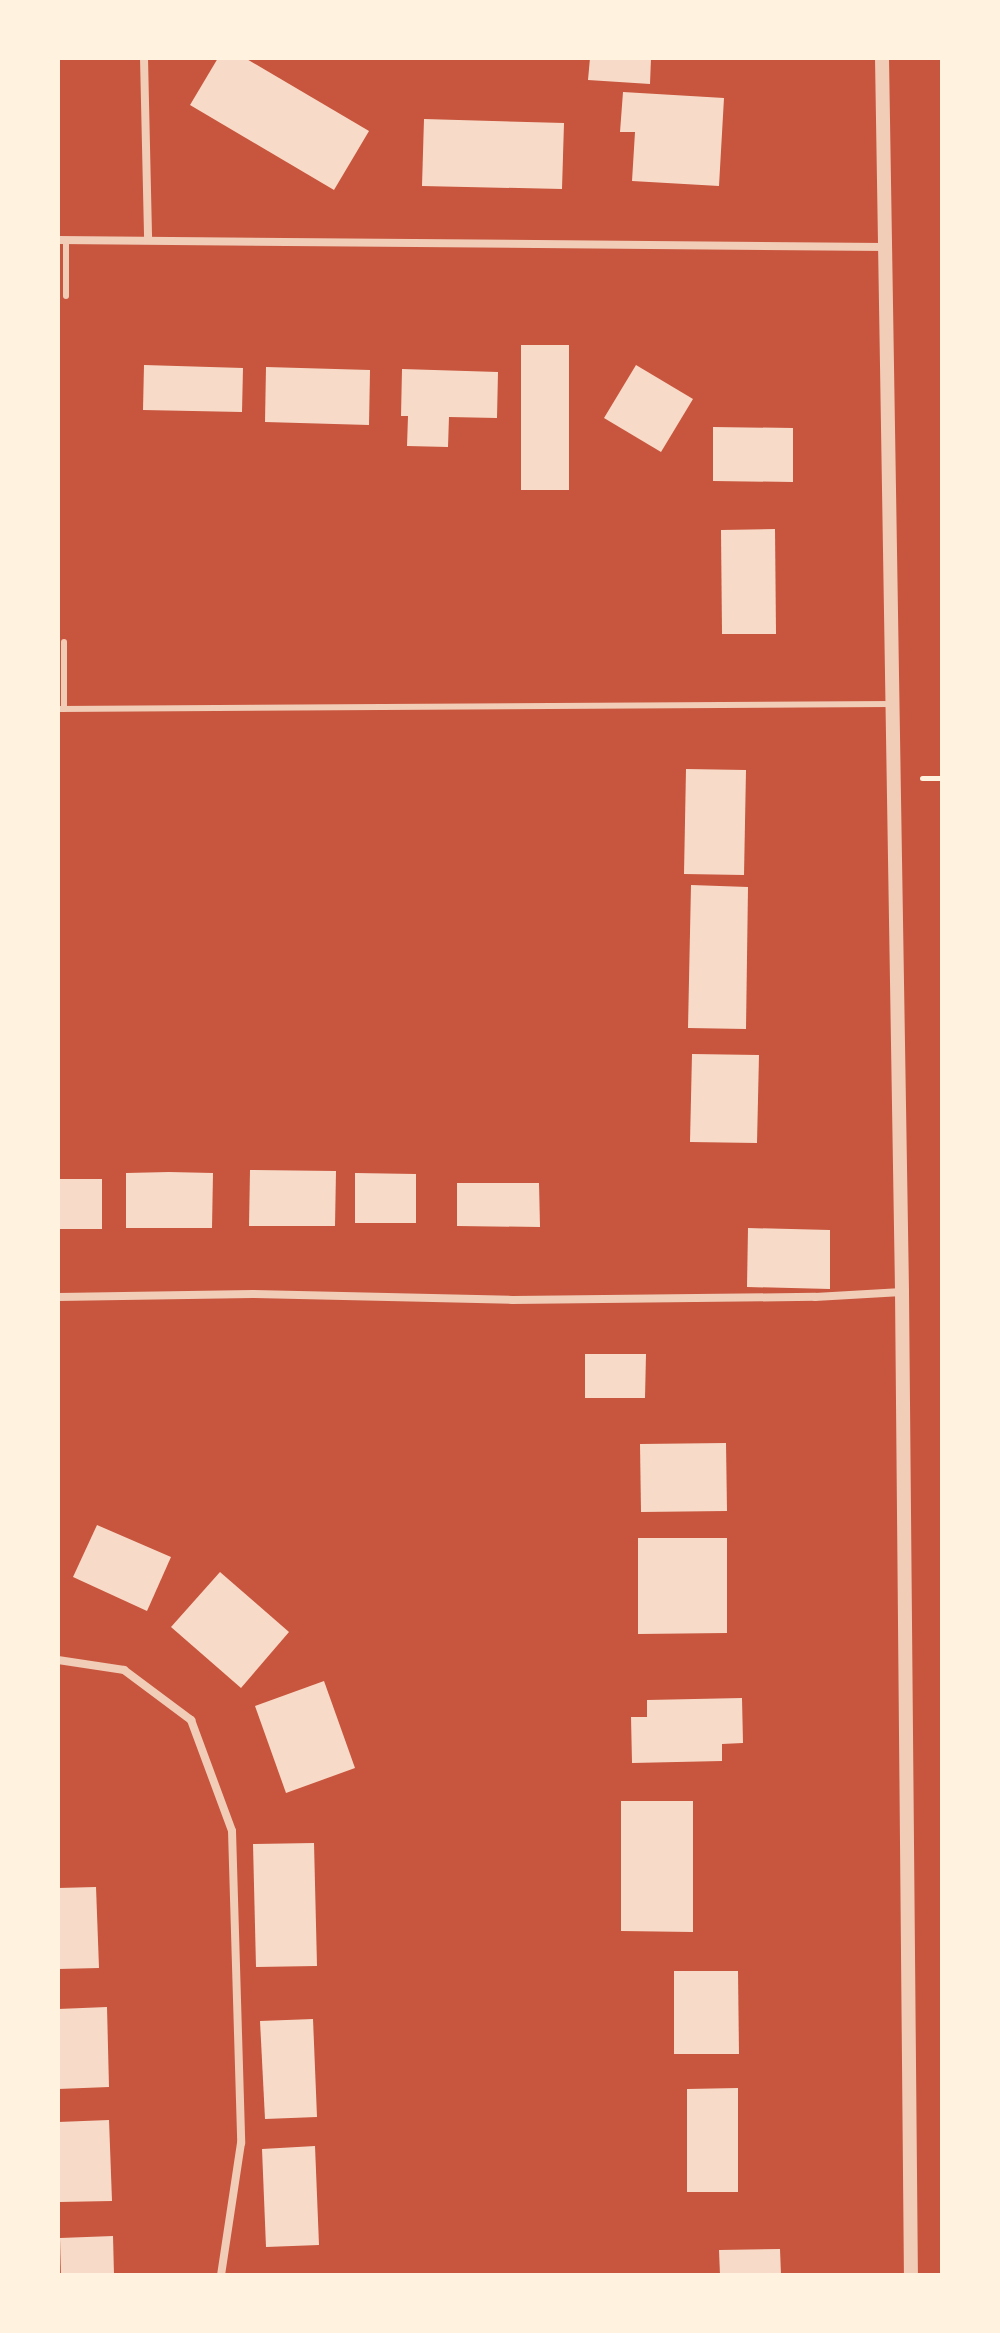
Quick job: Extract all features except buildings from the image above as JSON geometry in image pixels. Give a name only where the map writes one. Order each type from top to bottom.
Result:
[{"type":"street","points":[[144,58],[148,240]]},
{"type":"street","points":[[882,58],[902,1292],[911,2275]]},
{"type":"street","points":[[62,240],[885,247]]},
{"type":"street","points":[[58,1297],[253,1294],[512,1300],[815,1297],[902,1292]]},
{"type":"street","points":[[58,1660],[124,1670],[191,1720],[232,1831],[241,2143],[221,2275]]},
{"type":"lane","points":[[62,240],[66,296]]},
{"type":"lane","points":[[64,642],[61,709],[892,704]]}]
